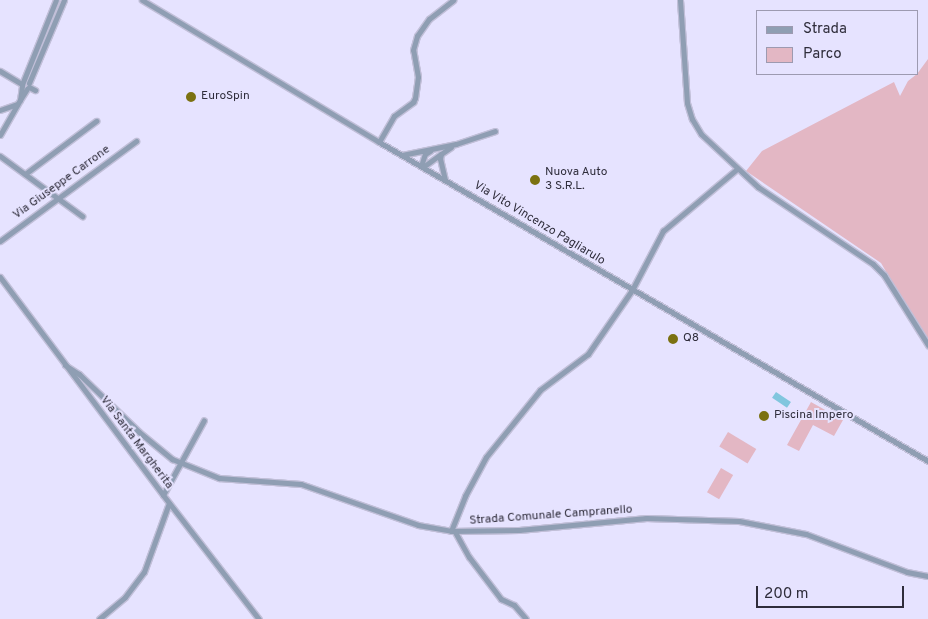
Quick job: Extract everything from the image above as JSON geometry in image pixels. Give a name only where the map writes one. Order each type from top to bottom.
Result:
[{"type":"street","points":[[27,86],[56,0]]},
{"type":"street","points":[[0,136],[27,86],[64,0]]},
{"type":"street","name":"Via Vito Vincenzo Pagliarulo","points":[[142,0],[378,142],[928,462]]},
{"type":"street","points":[[378,142],[394,116],[413,102],[415,98],[418,77],[414,50],[417,36],[429,19],[453,0]]},
{"type":"street","points":[[680,0],[687,103],[692,119],[701,134],[758,187],[873,264],[884,275],[928,345]]},
{"type":"street","points":[[0,71],[27,86]]},
{"type":"street","points":[[0,110],[18,102]]},
{"type":"street","points":[[25,174],[96,121]]},
{"type":"street","points":[[402,155],[456,144],[495,131]]},
{"type":"street","name":"Via Giuseppe Carrone","points":[[0,241],[136,141]]},
{"type":"street","points":[[422,166],[456,144]]},
{"type":"street","points":[[422,166],[426,154],[432,149]]},
{"type":"street","points":[[441,154],[441,167],[445,180]]},
{"type":"street","points":[[0,156],[82,216]]},
{"type":"street","points":[[526,619],[514,605],[501,599],[469,557],[453,532],[465,496],[486,457],[540,390],[588,354],[632,290],[663,231],[738,169]]},
{"type":"street","name":"Via Santa Margherita","points":[[0,276],[169,503],[259,619]]},
{"type":"street","name":"Strada Comunale Campranello","points":[[65,365],[79,374],[140,432],[179,463],[209,475],[231,480],[300,484],[418,526],[453,532],[519,530],[646,518],[739,521],[806,534],[907,572],[928,576]]},
{"type":"street","points":[[163,495],[204,420]]},
{"type":"street","points":[[99,619],[125,597],[144,572],[169,503]]},
{"type":"green space","points":[[928,59],[928,344],[881,263],[746,171],[762,151],[894,82],[900,96],[908,81],[918,75]]},
{"type":"green space","points":[[811,402],[843,420],[834,436],[813,425],[799,451],[787,445]]},
{"type":"green space","points":[[728,432],[756,449],[748,464],[719,447]]},
{"type":"green space","points":[[721,468],[733,475],[719,499],[707,492]]},
{"type":"water","points":[[776,392],[791,402],[787,408],[772,398]]},
{"type":"place","name":"EuroSpin","points":[[191,97]]},
{"type":"place","name":"Nuova Auto 3 S.R.L.","points":[[535,180]]},
{"type":"place","name":"Q8","points":[[673,339]]},
{"type":"place","name":"Piscina Impero","points":[[764,416]]}]
